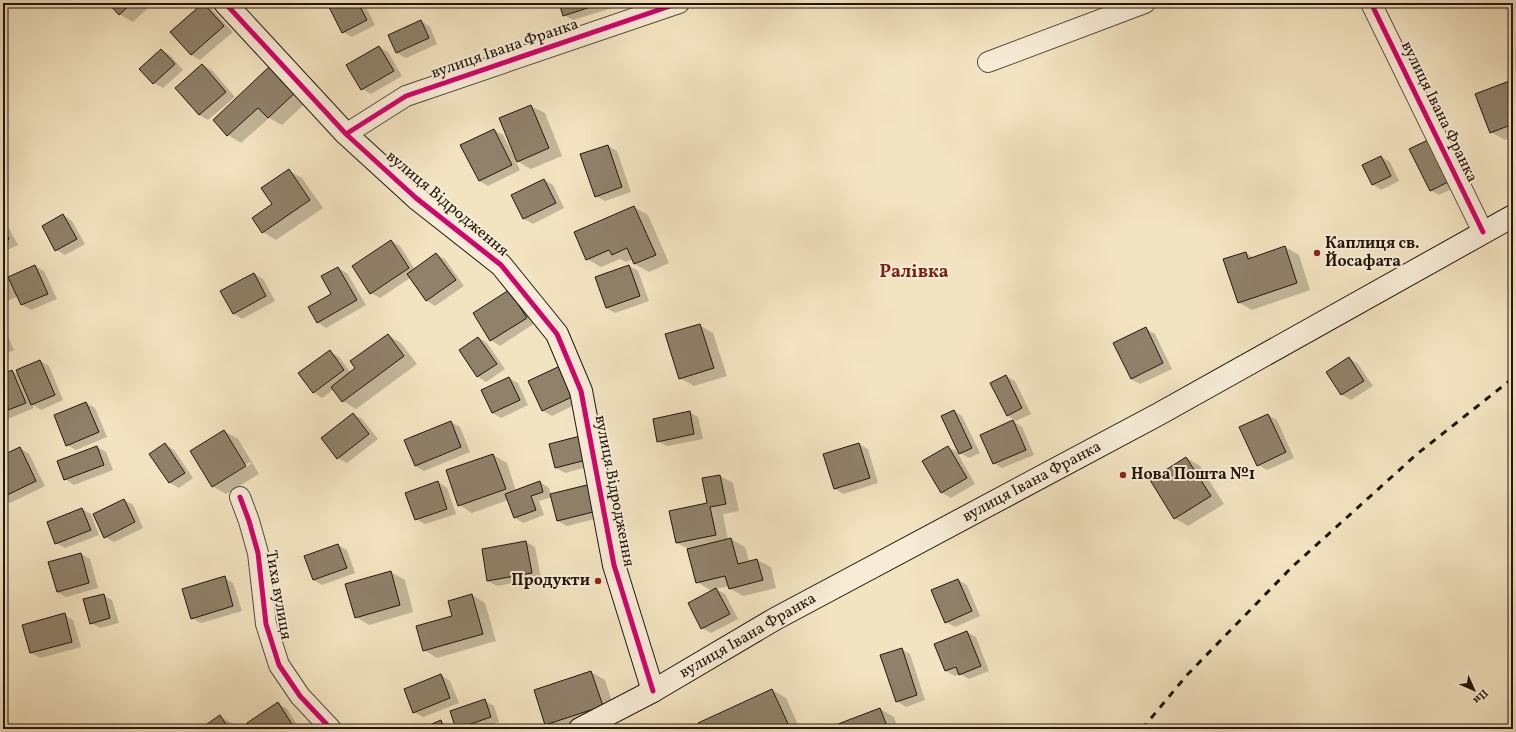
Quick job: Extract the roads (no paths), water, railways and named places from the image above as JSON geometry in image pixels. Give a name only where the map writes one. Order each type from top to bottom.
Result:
[{"type":"main road","name":"вулиця Відродження","points":[[225,3],[346,134],[416,198],[501,265],[557,334],[582,391],[614,565],[653,691]]},
{"type":"main road","name":"вулиця Івана Франка","points":[[580,729],[653,691],[775,619],[1159,414],[1513,216]]},
{"type":"street","name":"вулиця Івана Франка","points":[[346,134],[406,96],[679,3]]},
{"type":"street","points":[[988,62],[1145,3]]},
{"type":"street","name":"вулиця Івана Франка","points":[[1371,3],[1483,232]]},
{"type":"street","name":"Тиха вулиця","points":[[240,497],[249,521],[258,553],[266,624],[279,665],[300,696],[331,729]]},
{"type":"railway","points":[[1142,729],[1187,675],[1292,567],[1417,454],[1513,378]]},
{"type":"place","name":"Каплиця св. Йосафата","points":[[1317,253]]},
{"type":"place","name":"Нова Пошта №1","points":[[1123,475]]},
{"type":"place","name":"Продукти","points":[[598,581]]},
{"type":"district","name":"Ралівка","points":[[914,272]]}]
